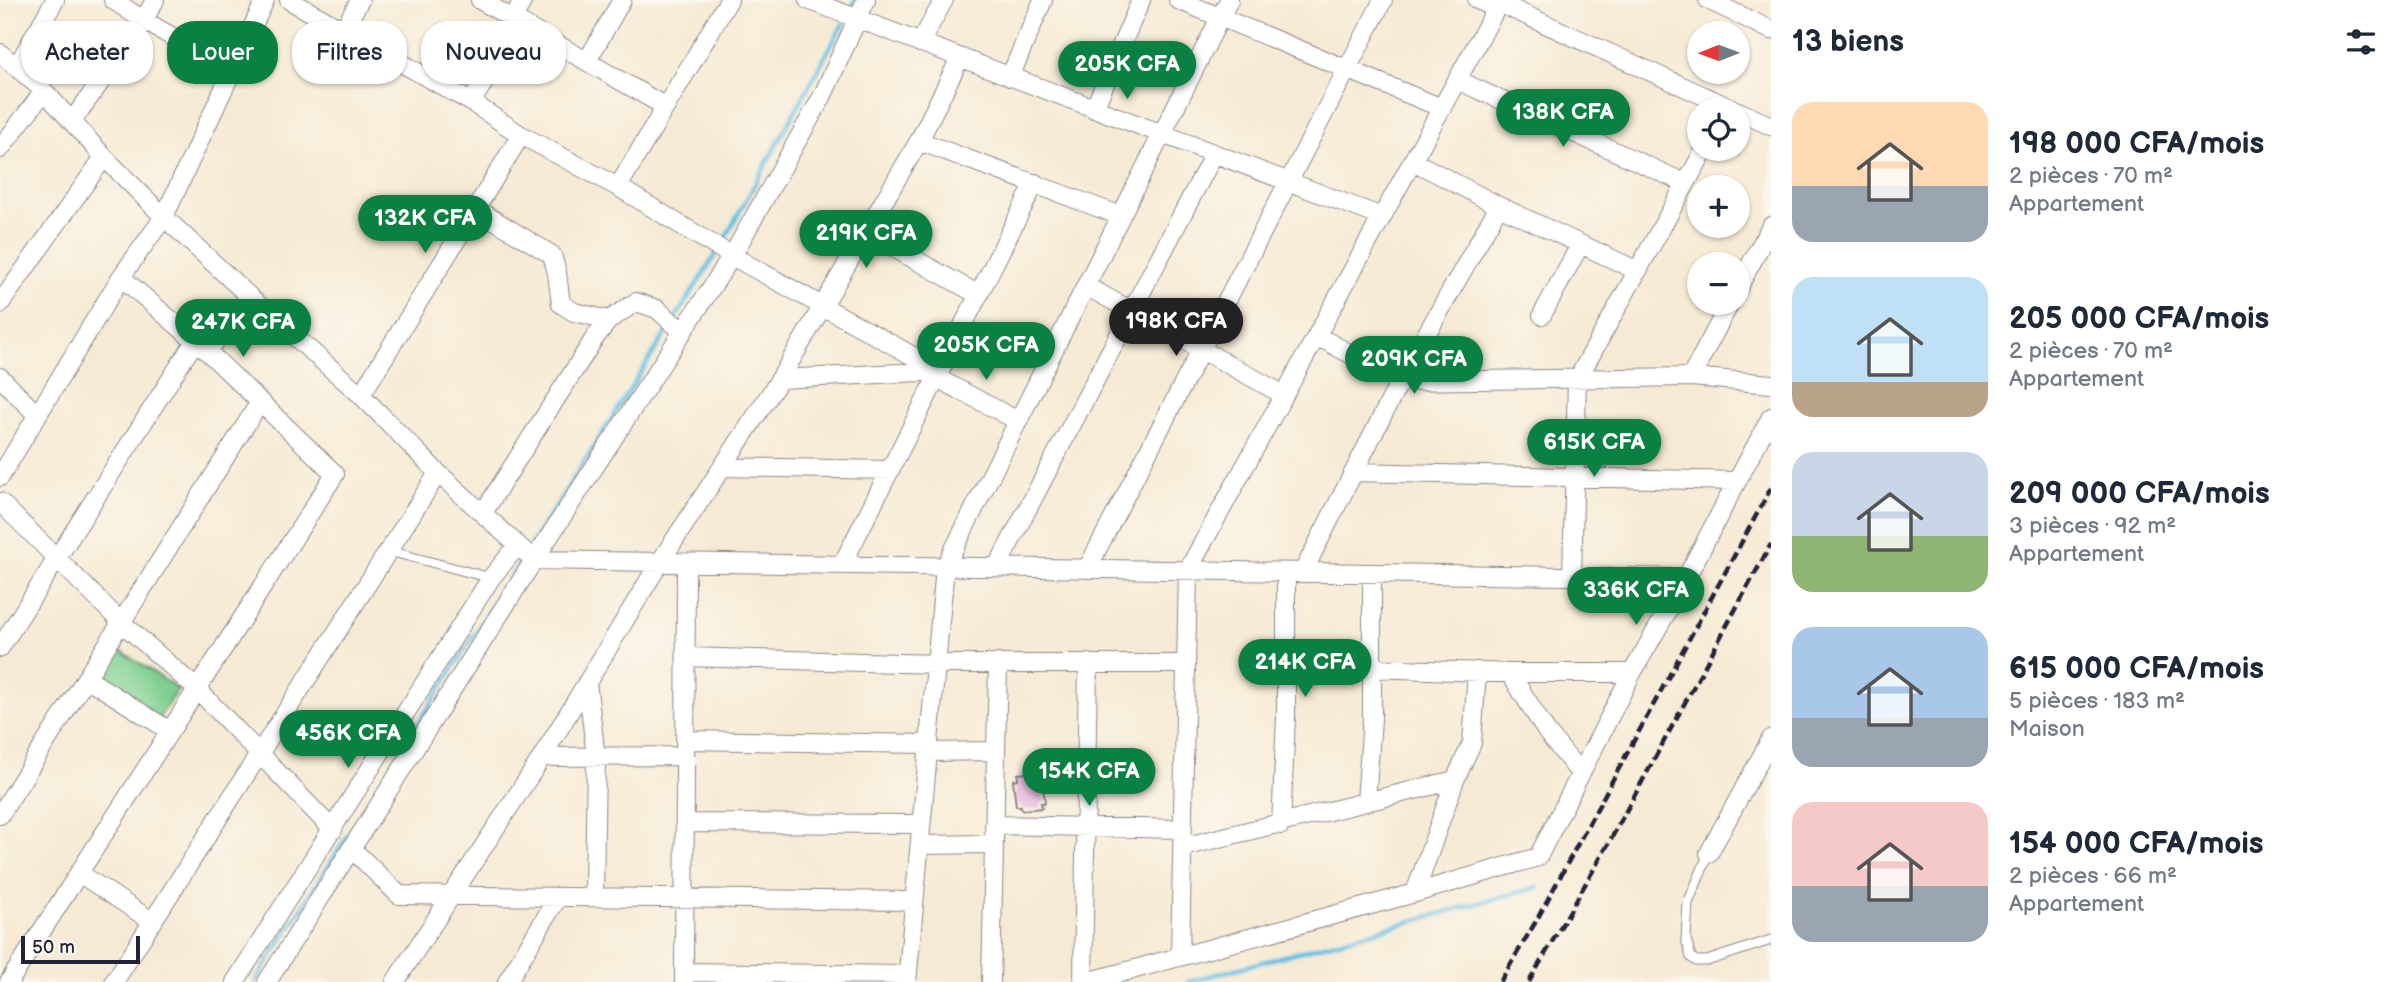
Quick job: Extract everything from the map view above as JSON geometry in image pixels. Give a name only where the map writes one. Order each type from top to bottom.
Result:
[{"type":"street","points":[[17,66],[55,0]]},
{"type":"street","points":[[113,0],[167,34]]},
{"type":"street","points":[[72,121],[155,0]]},
{"type":"street","points":[[255,21],[265,0]]},
{"type":"street","points":[[289,0],[329,21]]},
{"type":"street","points":[[348,21],[360,0]]},
{"type":"street","points":[[480,0],[515,21]]},
{"type":"street","points":[[517,21],[523,0]]},
{"type":"street","points":[[587,61],[622,0]]},
{"type":"street","points":[[618,187],[729,0]]},
{"type":"street","points":[[807,0],[1382,217]]},
{"type":"street","points":[[267,982],[534,560],[732,256],[822,97],[866,0]]},
{"type":"street","points":[[920,43],[944,0]]},
{"type":"street","points":[[1010,77],[1043,0]]},
{"type":"street","points":[[1094,109],[1141,0]]},
{"type":"street","points":[[1178,0],[1442,108]]},
{"type":"street","points":[[686,563],[685,823],[681,979],[907,979],[945,567],[1229,0]]},
{"type":"street","points":[[1087,569],[1383,0]]},
{"type":"street","points":[[1477,0],[1499,4],[1706,98]]},
{"type":"street","points":[[1707,0],[1771,30]]},
{"type":"street","points":[[1180,956],[1188,570],[1499,4]]},
{"type":"street","points":[[566,49],[666,107]]},
{"type":"street","points":[[0,53],[44,91],[164,217],[251,299],[361,395],[438,473],[534,560],[1686,578]]},
{"type":"street","points":[[395,982],[542,757],[660,562],[779,379],[919,141],[960,58]]},
{"type":"street","points":[[407,65],[521,135],[618,187],[1018,421]]},
{"type":"street","points":[[1457,80],[1685,183]]},
{"type":"street","points":[[0,477],[121,277],[164,217],[226,84]]},
{"type":"street","points":[[471,102],[481,84]]},
{"type":"street","points":[[0,149],[44,91]]},
{"type":"street","points":[[1750,118],[1771,127]]},
{"type":"street","points":[[361,395],[521,135]]},
{"type":"street","points":[[919,141],[1121,216]]},
{"type":"street","points":[[996,567],[1214,154]]},
{"type":"street","points":[[0,304],[104,157]]},
{"type":"street","points":[[1413,160],[1499,206],[1638,271]]},
{"type":"street","points":[[1572,576],[1577,380],[1697,161]]},
{"type":"street","points":[[842,565],[1035,183]]},
{"type":"street","points":[[1281,825],[1294,572],[1354,472],[1400,381],[1499,206]]},
{"type":"street","points":[[476,209],[552,254],[561,304],[574,312],[609,320]]},
{"type":"street","points":[[1750,265],[1771,226]]},
{"type":"street","points":[[865,232],[979,295]]},
{"type":"street","points":[[1542,315],[1580,245]]},
{"type":"street","points":[[9,982],[335,474],[201,346],[121,277]]},
{"type":"street","points":[[1086,286],[1284,395]]},
{"type":"street","points":[[0,648],[57,558],[201,346],[251,299]]},
{"type":"street","points":[[483,513],[594,339],[609,320],[636,302],[657,309],[683,332]]},
{"type":"street","points":[[1691,377],[1724,315]]},
{"type":"street","points":[[1317,337],[1400,381],[1691,377],[1771,384]]},
{"type":"street","points":[[779,379],[938,374]]},
{"type":"street","points":[[0,377],[37,415]]},
{"type":"street","points":[[0,815],[260,402]]},
{"type":"street","points":[[1088,663],[1085,982],[1538,857],[1632,673],[1686,578],[1771,417]]},
{"type":"street","points":[[722,467],[890,470]]},
{"type":"street","points":[[1354,472],[1737,481]]},
{"type":"street","points":[[114,982],[438,473]]},
{"type":"street","points":[[0,502],[121,622],[197,689],[333,830]]},
{"type":"street","points":[[235,982],[491,578],[518,545]]},
{"type":"street","points":[[1366,802],[1373,668],[1372,573]]},
{"type":"street","points":[[686,657],[936,664],[1186,664]]},
{"type":"street","points":[[991,982],[998,663]]},
{"type":"street","points":[[1373,668],[1510,673],[1632,673]]},
{"type":"street","points":[[1415,893],[1455,780],[1472,743],[1477,671]]},
{"type":"street","points":[[1510,673],[1546,730],[1580,773]]},
{"type":"street","points":[[86,678],[170,731]]},
{"type":"street","points":[[587,682],[596,757],[594,897]]},
{"type":"street","points":[[1709,853],[1771,739]]},
{"type":"street","points":[[542,757],[596,757],[685,748],[928,748],[996,751]]},
{"type":"street","points":[[1182,847],[1281,825],[1455,780]]},
{"type":"street","points":[[685,823],[921,824]]},
{"type":"street","points":[[995,825],[1183,829]]},
{"type":"street","points":[[920,845],[994,844]]},
{"type":"street","points":[[352,849],[400,895],[914,901]]},
{"type":"street","points":[[79,873],[153,922]]},
{"type":"street","points":[[507,982],[558,897]]},
{"type":"lane","points":[[389,551],[491,578]]},
{"type":"lane","points":[[1709,853],[1688,902],[1686,939],[1691,957],[1696,961],[1707,961],[1771,940]]},
{"type":"green space","points":[[120,650],[178,689],[158,719],[100,680]]},
{"type":"building","points":[[1038,772],[1038,777],[1042,776],[1045,803],[1041,803],[1042,808],[1022,810],[1021,806],[1016,806],[1013,780],[1018,779],[1018,774]]},
{"type":"waterway","points":[[852,7],[855,0]]},
{"type":"waterway","points":[[723,242],[843,24]]},
{"type":"waterway","points":[[676,317],[716,254]]},
{"type":"waterway","points":[[529,548],[668,330]]},
{"type":"waterway","points":[[255,982],[523,558]]},
{"type":"waterway","points":[[1188,982],[1538,887]]},
{"type":"railway","points":[[1500,982],[1535,923],[1771,488]]},
{"type":"railway","points":[[1529,982],[1606,848],[1771,544]]}]
